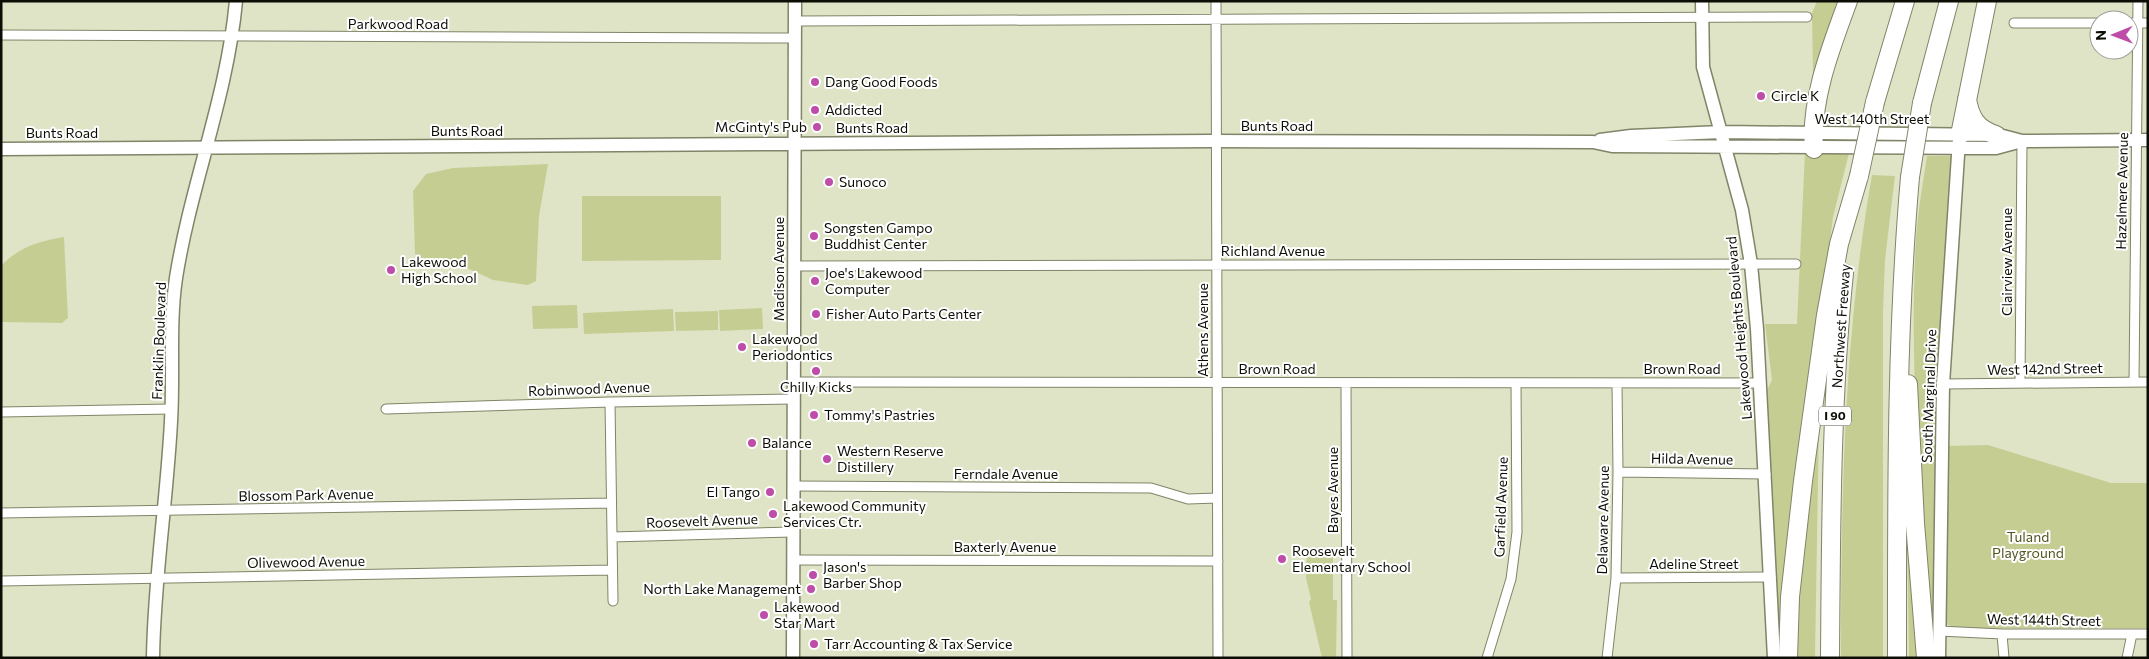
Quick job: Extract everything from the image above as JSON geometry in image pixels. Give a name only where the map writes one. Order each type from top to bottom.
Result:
[{"type":"highway","points":[[1813,141],[1822,83],[1835,37],[1848,1]]},
{"type":"highway","name":"Northwest Freeway","points":[[1830,658],[1831,517],[1839,322],[1845,263],[1859,176],[1875,102],[1905,1]]},
{"type":"highway","points":[[1897,658],[1897,399],[1910,176],[1922,103],[1949,1]]},
{"type":"highway","points":[[1959,141],[1986,1]]},
{"type":"highway","points":[[1967,96],[1973,120],[1986,132],[1996,135]]},
{"type":"highway","points":[[1788,658],[1790,597],[1802,491],[1826,315],[1839,244],[1859,176]]},
{"type":"highway","points":[[1900,330],[1907,363],[1915,523],[1926,658]]},
{"type":"street","name":"Franklin Boulevard","points":[[153,658],[154,613],[165,511],[172,409],[172,334],[176,278],[183,240],[224,86],[236,1]]},
{"type":"street","name":"Madison Avenue","points":[[792,658],[795,1]]},
{"type":"street","name":"Athens Avenue","points":[[1216,1],[1218,658]]},
{"type":"street","name":"Lakewood Heights Boulevard","points":[[1702,1],[1703,67],[1742,210],[1751,264],[1766,474],[1774,658]]},
{"type":"street","points":[[795,21],[1807,17]]},
{"type":"street","points":[[2014,23],[2089,23]]},
{"type":"street","name":"Parkwood Road","points":[[1,35],[232,38],[795,38]]},
{"type":"street","name":"Hazelmere Avenue","points":[[2134,382],[2142,140],[2136,60]]},
{"type":"street","name":"West 140th Street","points":[[1721,132],[1813,141]]},
{"type":"street","name":"Bunts Road","points":[[1,149],[1216,141],[1593,142],[1630,136],[1721,132]]},
{"type":"street","name":"West 140th Street","points":[[1725,146],[1813,141],[1959,141],[1996,135],[2022,141],[2142,140]]},
{"type":"street","name":"West 140th Street","points":[[1959,141],[1996,148],[2022,141]]},
{"type":"street","name":"South Marginal Drive","points":[[1939,658],[1943,384],[1959,141]]},
{"type":"street","name":"Clairview Avenue","points":[[2020,382],[2022,141]]},
{"type":"street","name":"Bunts Road","points":[[1593,142],[1612,146],[1725,146]]},
{"type":"street","name":"Richland Avenue","points":[[794,266],[1796,264]]},
{"type":"street","name":"Brown Road","points":[[794,382],[1760,383]]},
{"type":"street","name":"West 142nd Street","points":[[1943,384],[2148,382]]},
{"type":"street","name":"Bayes Avenue","points":[[1346,383],[1348,658]]},
{"type":"street","name":"Garfield Avenue","points":[[1487,658],[1511,579],[1517,532],[1516,383]]},
{"type":"street","name":"Delaware Avenue","points":[[1607,658],[1616,578],[1617,383]]},
{"type":"street","name":"Robinwood Avenue","points":[[386,409],[793,399]]},
{"type":"street","points":[[610,402],[613,601]]},
{"type":"street","points":[[1,412],[172,409]]},
{"type":"street","name":"Hilda Avenue","points":[[1618,472],[1766,474]]},
{"type":"street","name":"Ferndale Avenue","points":[[793,486],[1151,488],[1188,499],[1217,498]]},
{"type":"street","name":"Blossom Park Avenue","points":[[1,514],[611,503]]},
{"type":"street","name":"Roosevelt Avenue","points":[[612,538],[793,532]]},
{"type":"street","name":"Baxterly Avenue","points":[[793,560],[1218,561]]},
{"type":"street","name":"Olivewood Avenue","points":[[1,581],[612,570]]},
{"type":"street","name":"Adeline Street","points":[[1616,578],[1771,577]]},
{"type":"street","name":"West 144th Street","points":[[1939,631],[2002,634],[2148,634]]},
{"type":"street","points":[[2002,634],[2004,658]]},
{"type":"street","points":[[2126,658],[2132,634]]},
{"type":"green space","points":[[1817,1],[1837,1],[1813,77],[1812,13]]},
{"type":"green space","points":[[1805,152],[1849,153],[1833,217],[1780,655],[1767,390],[1772,380],[1765,324],[1797,324]]},
{"type":"green space","points":[[1927,156],[1953,156],[1938,382],[1935,658],[1930,658],[1917,448],[1914,343],[1916,238]]},
{"type":"green space","points":[[548,164],[539,216],[536,281],[528,285],[493,280],[467,268],[421,260],[415,254],[413,191],[426,174],[453,168]]},
{"type":"green space","points":[[1872,175],[1895,176],[1885,260],[1883,312],[1883,658],[1841,658],[1843,476],[1846,416],[1855,295]]},
{"type":"green space","points":[[582,196],[721,196],[721,260],[582,261]]},
{"type":"green space","points":[[64,237],[68,318],[62,323],[1,322],[1,266],[15,254],[30,246]]},
{"type":"green space","points":[[577,305],[578,328],[533,329],[532,306]]},
{"type":"green space","points":[[762,308],[763,329],[720,331],[719,310]]},
{"type":"green space","points":[[673,309],[674,331],[584,334],[583,313]]},
{"type":"green space","points":[[718,311],[718,330],[676,331],[675,312]]},
{"type":"green space","points":[[1819,424],[1815,658],[1792,658],[1794,623]]},
{"type":"green space","name":"Tuland Playground","points":[[1988,445],[2111,483],[2148,483],[2148,628],[1958,628],[1948,625],[1946,622],[1946,446]]},
{"type":"green space","points":[[1907,525],[1921,658],[1909,658]]},
{"type":"green space","points":[[1307,548],[1333,549],[1333,600],[1337,600],[1336,658],[1322,658],[1309,602],[1311,599],[1306,578]]},
{"type":"place","name":"Dang Good Foods","points":[[815,82]]},
{"type":"place","name":"Circle K","points":[[1761,96]]},
{"type":"place","name":"Addicted","points":[[815,110]]},
{"type":"place","name":"McGinty's Pub","points":[[817,127]]},
{"type":"place","name":"Sunoco","points":[[829,182]]},
{"type":"place","name":"Songsten Gampo Buddhist Center","points":[[814,236]]},
{"type":"place","name":"Lakewood High School","points":[[391,270]]},
{"type":"place","name":"Joe's Lakewood Computer","points":[[815,281]]},
{"type":"place","name":"Fisher Auto Parts Center","points":[[816,314]]},
{"type":"place","name":"Lakewood Periodontics","points":[[742,347]]},
{"type":"place","name":"Chilly Kicks","points":[[816,371]]},
{"type":"place","name":"Tommy's Pastries","points":[[814,415]]},
{"type":"place","name":"Balance","points":[[752,443]]},
{"type":"place","name":"Western Reserve Distillery","points":[[827,459]]},
{"type":"place","name":"El Tango","points":[[770,492]]},
{"type":"place","name":"Lakewood Community Services Ctr.","points":[[773,514]]},
{"type":"place","name":"Roosevelt Elementary School","points":[[1282,559]]},
{"type":"place","name":"Jason's Barber Shop","points":[[813,575]]},
{"type":"place","name":"North Lake Management","points":[[811,589]]},
{"type":"place","name":"Lakewood Star Mart","points":[[764,615]]},
{"type":"place","name":"Tarr Accounting & Tax Service","points":[[814,644]]}]
